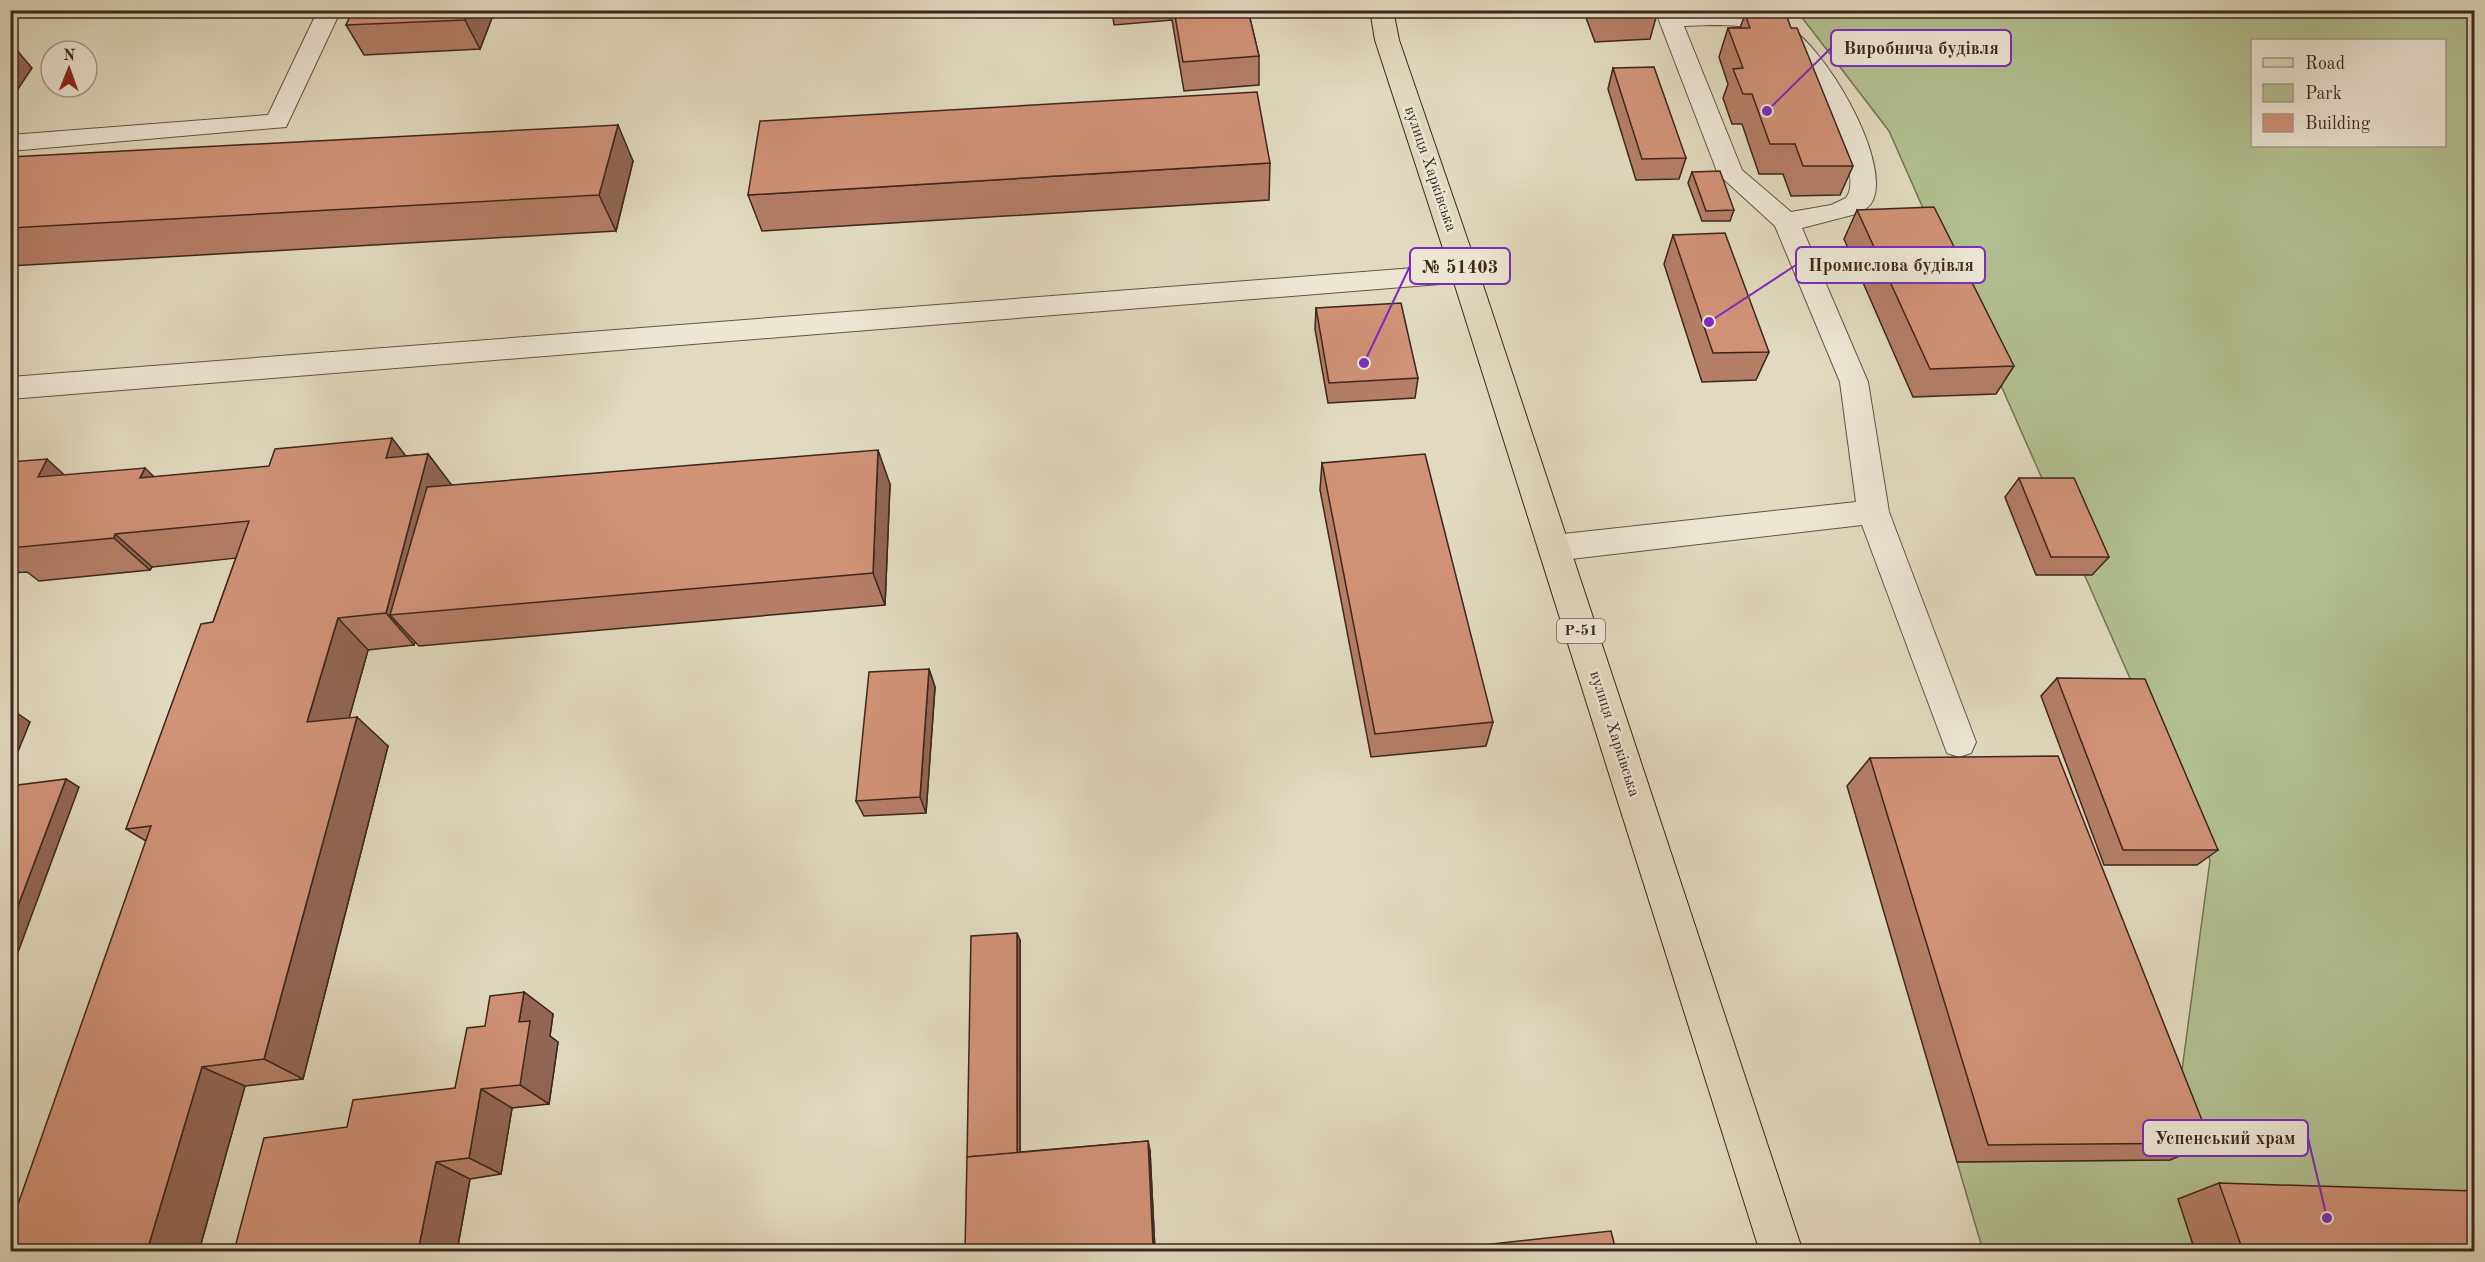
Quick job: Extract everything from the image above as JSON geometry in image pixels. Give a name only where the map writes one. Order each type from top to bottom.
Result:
[{"type":"main road","name":"вулиця Харківська","points":[[1381,10],[1391,51],[1466,273],[1782,1251]]},
{"type":"street","points":[[10,143],[277,122],[330,10]]},
{"type":"street","points":[[1786,222],[1846,209],[1859,201],[1865,186],[1860,156],[1827,82],[1802,50],[1779,30],[1739,19],[1668,15],[1731,174],[1786,222],[1854,382],[1873,512],[1959,742]]},
{"type":"street","points":[[10,388],[1466,273]]},
{"type":"street","points":[[1554,548],[1873,512]]},
{"type":"green space","points":[[1797,11],[2474,11],[2474,1251],[1983,1251],[1957,1162],[2170,1160],[2210,860],[1889,131]]},
{"type":"building","points":[[353,10],[469,10],[465,20],[346,25]]},
{"type":"building","points":[[1113,10],[1157,10],[1113,14]]},
{"type":"building","points":[[1174,10],[1248,10],[1259,56],[1183,62]]},
{"type":"building","points":[[1601,10],[1641,10],[1602,12]]},
{"type":"building","points":[[1745,14],[1786,14],[1791,28],[1797,28],[1853,166],[1803,166],[1795,144],[1770,144],[1752,94],[1743,94],[1733,69],[1743,68],[1728,28],[1750,28]]},
{"type":"building","points":[[1654,67],[1686,158],[1642,159],[1613,68]]},
{"type":"building","points":[[1257,92],[1270,163],[748,195],[760,121]]},
{"type":"building","points":[[618,125],[599,195],[10,228],[10,157]]},
{"type":"building","points":[[1720,171],[1734,210],[1706,211],[1692,172]]},
{"type":"building","points":[[1934,207],[2014,366],[1930,369],[1857,210]]},
{"type":"building","points":[[1725,233],[1769,352],[1713,353],[1673,235]]},
{"type":"building","points":[[1401,303],[1418,378],[1329,383],[1316,308]]},
{"type":"building","points":[[392,438],[386,458],[428,454],[386,613],[338,618],[307,722],[357,717],[264,1059],[202,1067],[147,1251],[10,1251],[10,1227],[151,826],[126,829],[201,624],[213,622],[249,521],[115,534],[114,538],[10,548],[10,462],[47,459],[38,477],[145,468],[140,478],[269,466],[275,449]]},
{"type":"building","points":[[878,450],[873,573],[390,615],[427,487]]},
{"type":"building","points":[[1425,454],[1493,722],[1375,734],[1322,463]]},
{"type":"building","points":[[2019,478],[2074,478],[2109,557],[2051,557]]},
{"type":"building","points":[[929,669],[920,797],[856,801],[869,672]]},
{"type":"building","points":[[2057,678],[2145,679],[2218,850],[2123,850]]},
{"type":"building","points":[[17,713],[10,729],[10,714]]},
{"type":"building","points":[[2058,756],[2211,1143],[1988,1145],[1870,758]]},
{"type":"building","points":[[66,779],[10,927],[10,786]]},
{"type":"building","points":[[1017,933],[1017,1153],[967,1157],[971,936]]},
{"type":"building","points":[[524,992],[519,1022],[530,1021],[520,1085],[481,1089],[469,1158],[436,1162],[418,1251],[234,1251],[264,1138],[347,1127],[353,1100],[455,1088],[467,1028],[485,1026],[490,996]]},
{"type":"building","points":[[1148,1141],[1153,1246],[1101,1251],[965,1251],[967,1157]]},
{"type":"building","points":[[2219,1183],[2475,1191],[2475,1251],[2243,1251]]},
{"type":"building","points":[[1611,1231],[1616,1251],[1428,1251]]},
{"type":"place","name":"Виробнича будівля","points":[[1767,111]]},
{"type":"place","name":"Промислова будівля","points":[[1709,322]]},
{"type":"place","name":"№ 51403","points":[[1364,363]]},
{"type":"place","name":"Успенський храм","points":[[2327,1218]]}]
